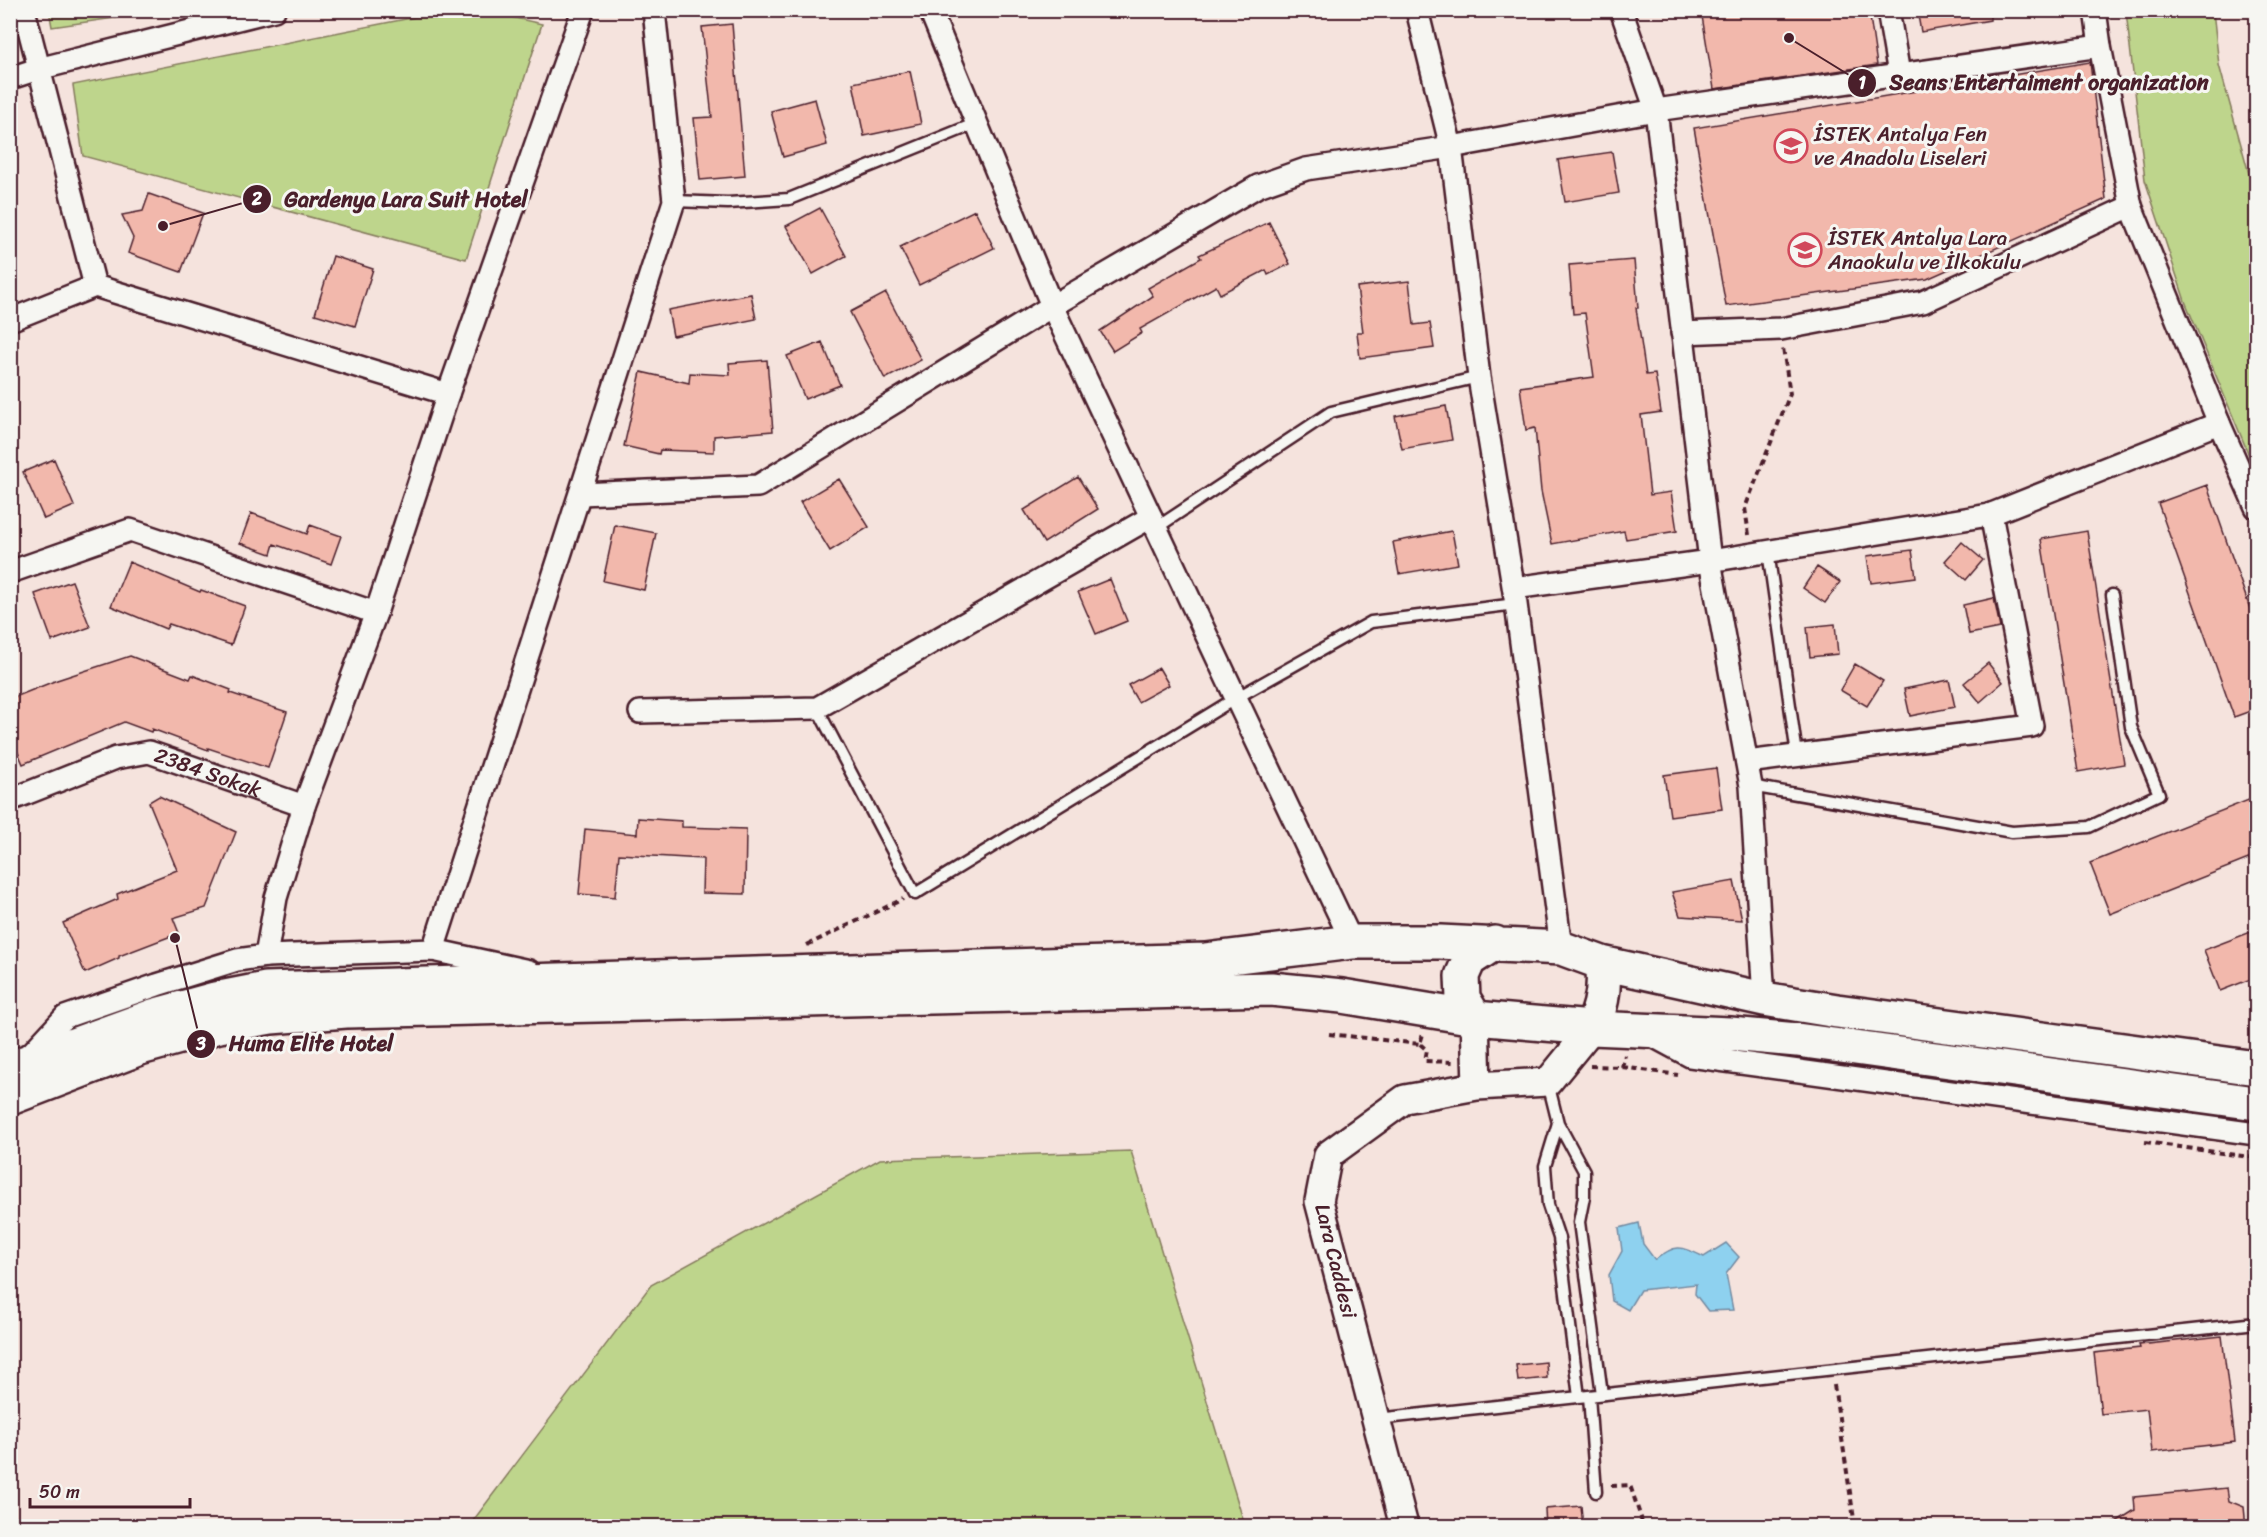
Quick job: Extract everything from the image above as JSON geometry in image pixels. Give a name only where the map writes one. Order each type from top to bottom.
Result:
[{"type":"main road","points":[[15,1066],[153,1016],[214,999],[266,989],[1206,960],[1352,942],[1495,944],[1561,948],[1602,963],[1764,999],[2256,1068]]},
{"type":"main road","points":[[1475,1018],[1463,998],[1462,976],[1469,960],[1495,944]]},
{"type":"main road","points":[[1592,1028],[1603,998],[1605,978],[1602,963]]},
{"type":"main road","points":[[10,1098],[140,1048],[219,1026],[271,1017],[346,1011],[1271,989],[1342,996],[1475,1018],[1592,1028],[1730,1034],[1797,1040],[2256,1103]]},
{"type":"street","points":[[24,10],[95,286]]},
{"type":"street","points":[[10,78],[274,10]]},
{"type":"street","points":[[266,956],[276,898],[304,806],[376,613],[448,394],[584,10]]},
{"type":"street","points":[[433,951],[674,201],[654,10]]},
{"type":"street","points":[[930,10],[1052,306],[1352,942]]},
{"type":"street","points":[[1417,10],[1452,147],[1479,377],[1515,596],[1561,948]]},
{"type":"street","points":[[1621,10],[1656,110],[1710,561],[1751,786],[1764,999]]},
{"type":"street","points":[[1888,10],[1899,74]]},
{"type":"street","points":[[2096,10],[2100,46],[2131,206],[2219,423],[2256,507]]},
{"type":"street","points":[[581,494],[758,486],[1052,306],[1258,186],[1306,169],[1452,147],[1656,110],[2100,46]]},
{"type":"street","points":[[1682,333],[1781,329],[1923,302],[2131,206]]},
{"type":"street","points":[[10,320],[95,286],[448,394]]},
{"type":"street","points":[[1515,596],[1991,514],[2219,423]]},
{"type":"street","points":[[1747,762],[2032,726],[1991,514]]},
{"type":"street","points":[[640,712],[817,708],[1153,523]]},
{"type":"street","points":[[10,572],[130,530],[376,613]]},
{"type":"street","name":"2384 Sokak","points":[[10,800],[116,758],[149,752],[304,806]]},
{"type":"street","points":[[15,1066],[65,1017],[156,984],[237,960],[266,956],[433,951],[571,980]]},
{"type":"street","points":[[1475,1018],[1477,1086]]},
{"type":"street","points":[[1548,1082],[1592,1028]]},
{"type":"street","points":[[1642,1030],[1690,1056],[2256,1134]]},
{"type":"street","name":"Lara Caddesi","points":[[1404,1527],[1319,1201],[1328,1155],[1405,1099],[1477,1086],[1548,1082]]},
{"type":"lane","points":[[674,201],[728,203],[789,199],[976,123]]},
{"type":"lane","points":[[1153,523],[1330,412],[1479,377]]},
{"type":"lane","points":[[1760,552],[1797,755]]},
{"type":"lane","points":[[1751,786],[2012,832],[2089,827],[2159,794],[2131,727],[2112,595]]},
{"type":"lane","points":[[817,708],[915,894],[1236,698],[1371,622],[1515,596]]},
{"type":"lane","points":[[1548,1082],[1558,1123],[1584,1171],[1584,1197],[1579,1222],[1602,1394]]},
{"type":"lane","points":[[1558,1123],[1545,1166],[1548,1205],[1559,1238],[1596,1489]]},
{"type":"lane","points":[[1376,1419],[2256,1323]]},
{"type":"path","points":[[1760,552],[1746,508],[1790,394],[1781,329]]},
{"type":"path","points":[[798,949],[915,894]]},
{"type":"path","points":[[1420,1044],[1427,1050],[1425,1061]]},
{"type":"path","points":[[1832,1369],[1855,1527]]},
{"type":"path","points":[[1596,1489],[1630,1485],[1642,1527]]},
{"type":"green space","points":[[49,10],[163,10],[163,11],[52,27]]},
{"type":"green space","points":[[446,11],[485,11],[542,24],[466,259],[83,156],[73,85]]},
{"type":"green space","points":[[2126,11],[2213,11],[2219,65],[2256,199],[2256,472],[2185,301],[2145,180]]},
{"type":"green space","points":[[1131,1151],[1245,1526],[469,1526],[651,1285],[880,1159]]},
{"type":"water","points":[[1639,1223],[1643,1244],[1655,1260],[1668,1251],[1679,1248],[1690,1250],[1704,1257],[1726,1243],[1739,1257],[1726,1274],[1733,1310],[1708,1311],[1695,1294],[1696,1284],[1640,1290],[1628,1310],[1612,1301],[1609,1275],[1622,1251],[1619,1228]]},
{"type":"building","points":[[1701,10],[1869,10],[1877,65],[1714,89]]},
{"type":"building","points":[[1917,10],[1990,10],[1990,20],[1921,32]]},
{"type":"building","points":[[732,24],[745,176],[700,180],[694,118],[712,117],[702,27]]},
{"type":"building","points":[[2090,62],[2106,199],[1927,279],[1726,306],[1694,128]]},
{"type":"building","points":[[910,71],[921,124],[864,136],[853,83]]},
{"type":"building","points":[[815,99],[827,145],[783,157],[771,111]]},
{"type":"building","points":[[1612,152],[1619,193],[1565,202],[1558,160]]},
{"type":"building","points":[[149,194],[203,213],[181,272],[128,253],[133,238],[122,215],[143,211]]},
{"type":"building","points":[[820,208],[846,256],[813,274],[786,226]]},
{"type":"building","points":[[975,210],[994,248],[919,285],[900,247]]},
{"type":"building","points":[[1269,222],[1290,264],[1268,275],[1266,270],[1220,294],[1216,286],[1140,329],[1142,333],[1113,351],[1100,331],[1153,296],[1148,288],[1201,258],[1199,255]]},
{"type":"building","points":[[333,256],[373,269],[355,326],[315,314]]},
{"type":"building","points":[[1634,260],[1638,308],[1636,308],[1646,375],[1655,374],[1661,412],[1641,415],[1650,495],[1671,492],[1677,531],[1626,539],[1624,531],[1552,544],[1541,491],[1535,428],[1526,430],[1520,387],[1594,377],[1585,313],[1573,314],[1569,265]]},
{"type":"building","points":[[1409,281],[1414,325],[1430,323],[1434,348],[1360,358],[1357,332],[1363,332],[1357,287]]},
{"type":"building","points":[[886,293],[921,360],[885,379],[850,312]]},
{"type":"building","points":[[751,294],[756,319],[673,336],[668,310]]},
{"type":"building","points":[[822,342],[840,385],[805,399],[787,356]]},
{"type":"building","points":[[767,360],[773,431],[714,436],[714,452],[660,450],[659,454],[624,446],[641,372],[689,383],[690,373],[730,375],[729,363]]},
{"type":"building","points":[[1446,406],[1452,440],[1402,449],[1395,416]]},
{"type":"building","points":[[54,459],[74,506],[44,519],[23,472]]},
{"type":"building","points":[[1078,477],[1098,509],[1044,543],[1024,510]]},
{"type":"building","points":[[839,479],[869,527],[830,551],[800,502]]},
{"type":"building","points":[[2207,485],[2256,626],[2256,709],[2234,717],[2158,503]]},
{"type":"building","points":[[251,513],[307,534],[310,525],[341,536],[331,564],[274,544],[271,554],[240,543]]},
{"type":"building","points":[[615,525],[656,533],[644,590],[603,581]]},
{"type":"building","points":[[1452,531],[1458,564],[1399,574],[1393,542]]},
{"type":"building","points":[[2087,531],[2124,764],[2078,772],[2041,539]]},
{"type":"building","points":[[1962,542],[1983,560],[1966,580],[1945,561]]},
{"type":"building","points":[[1912,550],[1916,577],[1871,583],[1867,556]]},
{"type":"building","points":[[129,562],[200,592],[201,590],[245,606],[231,645],[169,624],[166,629],[111,606]]},
{"type":"building","points":[[1817,567],[1840,582],[1825,603],[1803,588]]},
{"type":"building","points":[[1110,579],[1127,621],[1096,634],[1078,592]]},
{"type":"building","points":[[72,581],[90,627],[52,641],[35,594]]},
{"type":"building","points":[[1994,598],[2000,628],[1969,634],[1963,605]]},
{"type":"building","points":[[1835,624],[1838,654],[1810,657],[1807,627]]},
{"type":"building","points":[[130,656],[190,679],[192,675],[231,690],[230,693],[287,712],[268,768],[208,748],[208,750],[152,729],[151,732],[124,722],[23,764],[10,734],[10,699],[57,680]]},
{"type":"building","points":[[1988,663],[2003,682],[1980,702],[1964,683]]},
{"type":"building","points":[[1855,664],[1883,681],[1867,706],[1840,690]]},
{"type":"building","points":[[1159,668],[1169,685],[1138,702],[1128,685]]},
{"type":"building","points":[[1949,680],[1955,707],[1910,716],[1904,689]]},
{"type":"building","points":[[1716,768],[1722,809],[1670,816],[1664,775]]},
{"type":"building","points":[[159,796],[236,832],[206,908],[173,918],[179,933],[119,956],[85,973],[63,923],[118,899],[117,894],[177,870],[149,802]]},
{"type":"building","points":[[2256,797],[2256,856],[2110,914],[2090,863]]},
{"type":"building","points":[[638,818],[682,821],[682,827],[746,829],[745,894],[702,893],[703,859],[619,854],[615,897],[579,894],[585,829],[637,834]]},
{"type":"building","points":[[1734,881],[1742,920],[1680,916],[1672,892]]},
{"type":"building","points":[[2256,930],[2256,977],[2220,991],[2204,950]]},
{"type":"building","points":[[2222,1336],[2235,1442],[2152,1452],[2147,1409],[2101,1414],[2094,1353],[2140,1348],[2139,1345]]},
{"type":"building","points":[[1546,1362],[1547,1378],[1518,1381],[1516,1365]]},
{"type":"building","points":[[2227,1488],[2229,1501],[2244,1507],[2246,1527],[2108,1527],[2135,1510],[2134,1497]]},
{"type":"building","points":[[1581,1506],[1583,1527],[1546,1527],[1545,1509]]},
{"type":"place","name":"Seans Entertaiment organization","points":[[1789,38]]},
{"type":"place","name":"İSTEK Antalya Fen ve Anadolu Liseleri","points":[[1791,146]]},
{"type":"place","name":"Gardenya Lara Suit Hotel","points":[[163,226]]},
{"type":"place","name":"İSTEK Antalya Lara Anaokulu ve İlkokulu","points":[[1805,250]]},
{"type":"place","name":"Huma Elite Hotel","points":[[175,938]]}]
